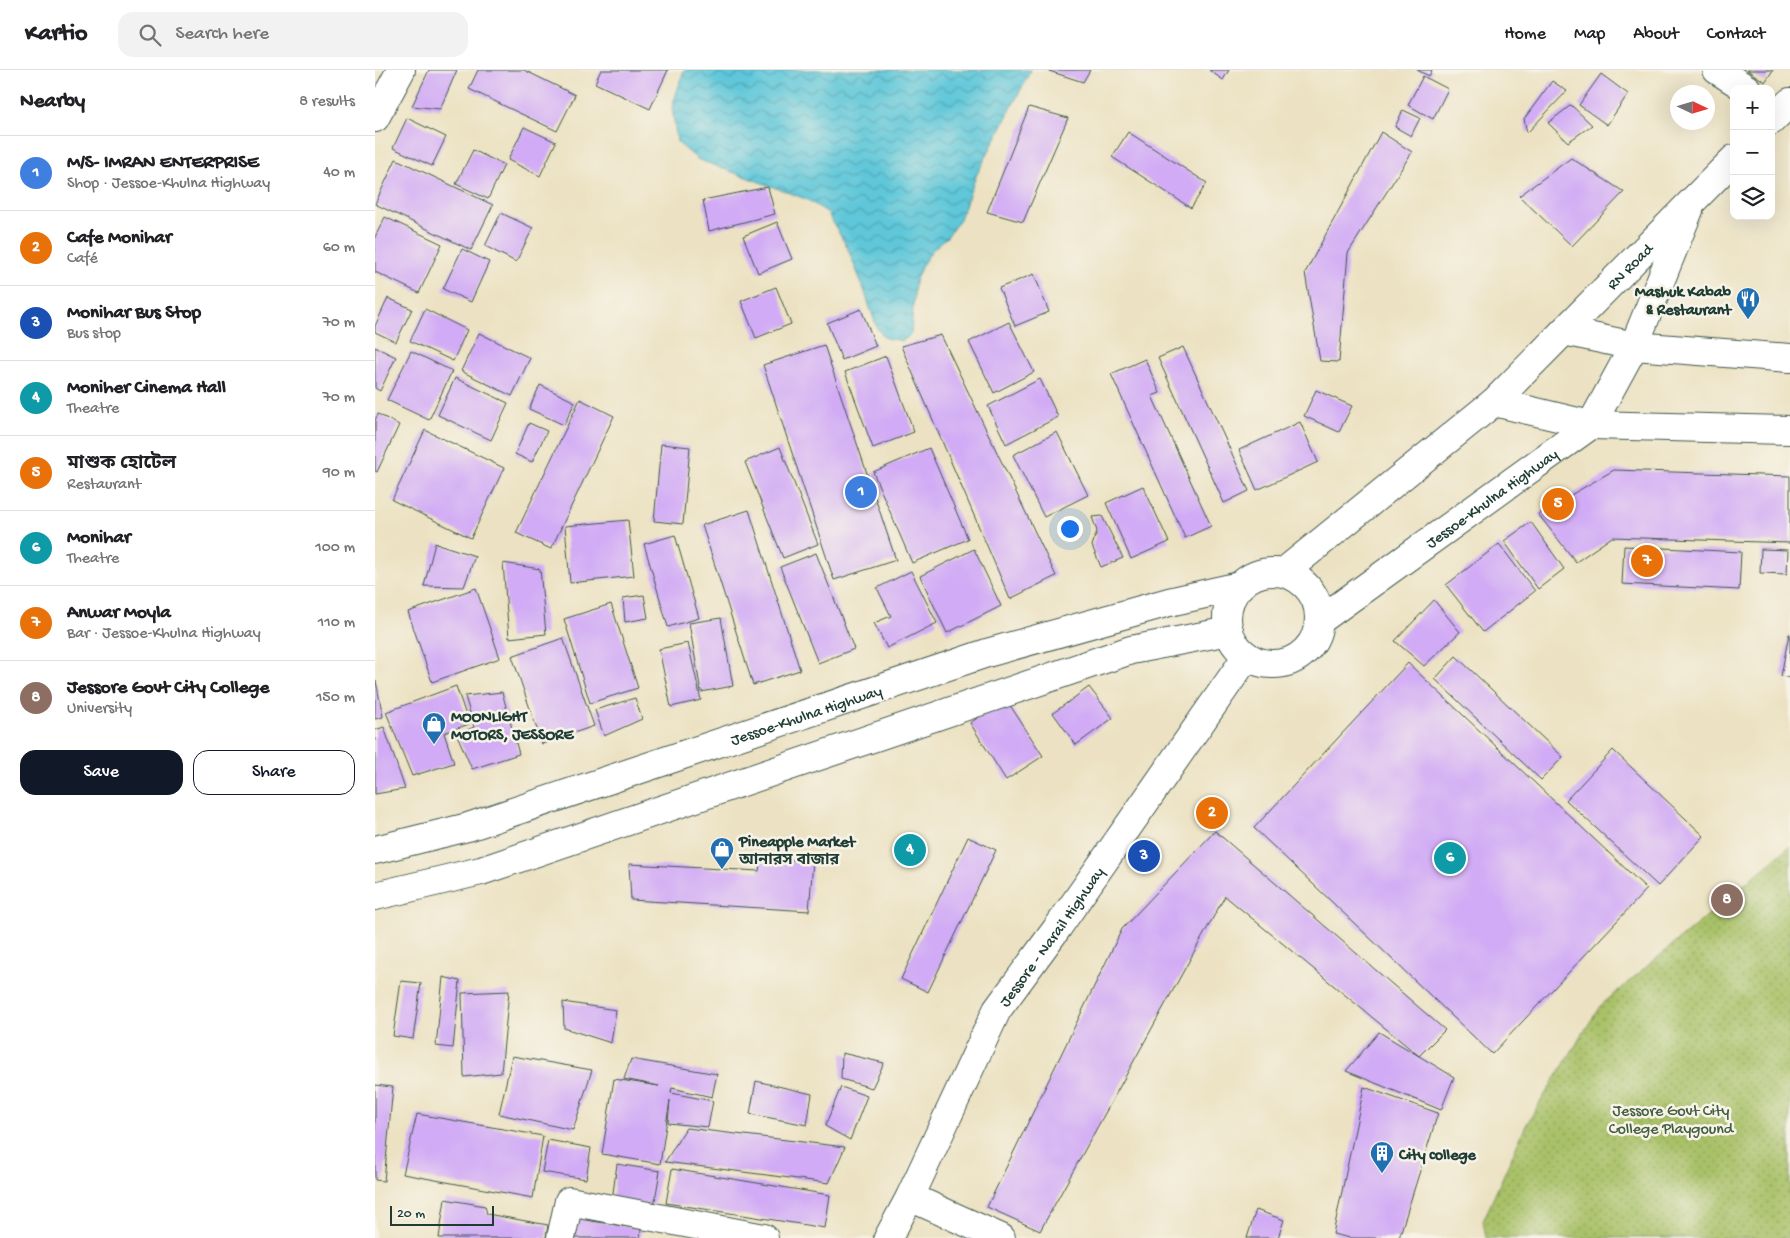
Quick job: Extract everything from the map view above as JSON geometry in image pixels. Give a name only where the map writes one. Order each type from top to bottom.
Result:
[{"type":"main road","points":[[375,118],[401,70]]},
{"type":"main road","points":[[1717,70],[1741,85]]},
{"type":"main road","name":"RN Road","points":[[1564,331],[1730,163]]},
{"type":"main road","name":"RN Road","points":[[1634,346],[1693,199]]},
{"type":"main road","points":[[1284,572],[1494,402],[1564,331],[1634,346],[1790,358]]},
{"type":"main road","name":"Jessoe-Khulna Highway","points":[[1319,620],[1591,426],[1634,346]]},
{"type":"main road","points":[[1494,402],[1591,426],[1790,430]]},
{"type":"main road","points":[[1268,571],[1284,572],[1299,579],[1310,590],[1317,604],[1319,620],[1315,636],[1306,649],[1294,659],[1278,663],[1262,663],[1247,656],[1236,645],[1229,631],[1227,615],[1231,599],[1239,586],[1252,576],[1268,571]]},
{"type":"main road","name":"Jessoe-Khulna Highway","points":[[375,850],[468,827],[987,653],[1169,602],[1239,586]]},
{"type":"main road","points":[[375,896],[481,871],[1131,650],[1229,631]]},
{"type":"main road","name":"Jessore - Narail Highway","points":[[888,1238],[910,1197],[997,1010],[1058,927],[1247,656]]},
{"type":"main road","points":[[910,1197],[1001,1238]]},
{"type":"main road","points":[[561,1238],[569,1201],[764,1238]]},
{"type":"green space","name":"Jessore Govt City College Playgound","points":[[1790,846],[1790,1238],[1486,1238],[1483,1221],[1526,1125],[1600,1006]]},
{"type":"water","points":[[684,70],[1031,70],[976,176],[960,219],[947,237],[933,249],[922,265],[915,282],[911,334],[903,341],[885,338],[877,328],[847,247],[827,212],[806,199],[697,159],[677,142],[672,107]]},
{"type":"building","points":[[429,70],[457,70],[440,109],[412,106]]},
{"type":"building","points":[[478,70],[524,70],[575,95],[557,131],[469,89]]},
{"type":"building","points":[[601,70],[668,70],[650,109],[595,83]]},
{"type":"building","points":[[1050,70],[1090,70],[1083,82]]},
{"type":"building","points":[[1209,70],[1229,70],[1223,80]]},
{"type":"building","points":[[1417,70],[1432,70],[1429,76]]},
{"type":"building","points":[[1747,70],[1773,70],[1765,82]]},
{"type":"building","points":[[1601,74],[1628,94],[1607,125],[1579,105]]},
{"type":"building","points":[[1423,76],[1448,89],[1433,119],[1408,105]]},
{"type":"building","points":[[1552,81],[1567,91],[1527,133],[1524,119]]},
{"type":"building","points":[[1571,105],[1592,125],[1568,142],[1548,123]]},
{"type":"building","points":[[1029,107],[1068,118],[1023,222],[987,212]]},
{"type":"building","points":[[1403,110],[1420,118],[1411,136],[1395,127]]},
{"type":"building","points":[[407,118],[446,137],[432,166],[393,148]]},
{"type":"building","points":[[524,127],[556,142],[540,176],[508,160]]},
{"type":"building","points":[[1128,132],[1207,183],[1191,208],[1112,157]]},
{"type":"building","points":[[1381,132],[1412,152],[1348,253],[1339,362],[1320,361],[1305,273]]},
{"type":"building","points":[[473,150],[504,165],[488,199],[456,184]]},
{"type":"building","points":[[1571,158],[1624,192],[1572,246],[1519,196]]},
{"type":"building","points":[[396,159],[493,205],[471,250],[375,204]]},
{"type":"building","points":[[768,187],[775,214],[709,231],[703,200]]},
{"type":"building","points":[[501,213],[533,228],[516,262],[485,246]]},
{"type":"building","points":[[385,217],[442,244],[419,293],[375,272],[375,237]]},
{"type":"building","points":[[777,222],[792,259],[758,273],[743,236]]},
{"type":"building","points":[[462,249],[489,262],[471,302],[443,289]]},
{"type":"building","points":[[1034,274],[1049,312],[1015,326],[999,288]]},
{"type":"building","points":[[776,287],[791,324],[756,338],[741,301]]},
{"type":"building","points":[[388,298],[412,309],[396,342],[375,332],[375,326]]},
{"type":"building","points":[[425,309],[467,330],[453,361],[410,341]]},
{"type":"building","points":[[861,309],[876,346],[842,360],[827,323]]},
{"type":"building","points":[[1009,322],[1034,372],[994,393],[969,342]]},
{"type":"building","points":[[479,333],[530,358],[512,396],[461,371]]},
{"type":"building","points":[[941,335],[1056,576],[1010,599],[901,346]]},
{"type":"building","points":[[824,345],[896,560],[834,580],[763,365]]},
{"type":"building","points":[[375,347],[396,357],[380,391],[375,388]]},
{"type":"building","points":[[1183,347],[1249,491],[1224,503],[1158,358]]},
{"type":"building","points":[[411,351],[452,371],[429,420],[387,400]]},
{"type":"building","points":[[886,356],[914,432],[873,448],[845,372]]},
{"type":"building","points":[[1145,359],[1160,393],[1152,396],[1211,526],[1185,538],[1111,374]]},
{"type":"building","points":[[455,378],[508,403],[491,440],[438,415]]},
{"type":"building","points":[[1040,379],[1058,417],[1006,444],[988,406]]},
{"type":"building","points":[[540,385],[575,402],[564,425],[529,409]]},
{"type":"building","points":[[1316,390],[1352,406],[1339,432],[1304,416]]},
{"type":"building","points":[[580,399],[614,416],[551,549],[516,533]]},
{"type":"building","points":[[378,414],[399,425],[377,472],[375,471],[375,420]]},
{"type":"building","points":[[1300,422],[1318,462],[1257,490],[1239,450]]},
{"type":"building","points":[[529,423],[547,431],[532,462],[515,454]]},
{"type":"building","points":[[425,430],[504,468],[471,538],[392,500]]},
{"type":"building","points":[[1057,432],[1088,495],[1044,517],[1013,455]]},
{"type":"building","points":[[661,444],[690,447],[683,524],[654,521]]},
{"type":"building","points":[[780,447],[818,544],[783,558],[745,462]]},
{"type":"building","points":[[929,448],[968,539],[912,563],[873,472]]},
{"type":"building","points":[[1614,470],[1790,476],[1790,543],[1612,537],[1576,562],[1538,514]]},
{"type":"building","points":[[1143,486],[1169,542],[1131,559],[1106,503]]},
{"type":"building","points":[[749,510],[800,670],[753,685],[702,525]]},
{"type":"building","points":[[1102,516],[1123,558],[1101,567],[1092,546],[1097,531],[1092,517]]},
{"type":"building","points":[[628,520],[634,576],[570,583],[565,526]]},
{"type":"building","points":[[1531,522],[1564,569],[1538,589],[1504,541]]},
{"type":"building","points":[[675,535],[699,618],[668,627],[644,544]]},
{"type":"building","points":[[435,543],[475,556],[464,587],[424,586]]},
{"type":"building","points":[[1499,544],[1535,591],[1483,632],[1446,585]]},
{"type":"building","points":[[1624,546],[1741,552],[1739,590],[1622,584]]},
{"type":"building","points":[[974,549],[1001,606],[947,633],[920,576]]},
{"type":"building","points":[[1761,549],[1788,550],[1787,574],[1760,573]]},
{"type":"building","points":[[816,553],[854,649],[818,663],[780,567]]},
{"type":"building","points":[[503,563],[540,569],[546,634],[509,638]]},
{"type":"building","points":[[911,571],[937,623],[887,648],[874,623],[891,616],[877,588]]},
{"type":"building","points":[[476,588],[500,658],[432,682],[408,612]]},
{"type":"building","points":[[644,595],[648,618],[625,622],[623,598]]},
{"type":"building","points":[[1434,600],[1460,632],[1424,666],[1395,641]]},
{"type":"building","points":[[611,604],[638,688],[590,703],[564,619]]},
{"type":"building","points":[[721,618],[733,686],[701,692],[689,623]]},
{"type":"building","points":[[1790,634],[1790,678],[1781,676]]},
{"type":"building","points":[[563,638],[594,726],[542,744],[512,656]]},
{"type":"building","points":[[688,643],[701,700],[671,707],[659,649]]},
{"type":"building","points":[[1456,656],[1563,757],[1541,780],[1435,679]]},
{"type":"building","points":[[1408,663],[1647,889],[1492,1054],[1254,828]]},
{"type":"building","points":[[375,682],[383,717],[375,719]]},
{"type":"building","points":[[456,686],[469,724],[444,733],[454,763],[412,776],[386,712]]},
{"type":"building","points":[[1089,687],[1113,718],[1076,745],[1053,713]]},
{"type":"building","points":[[502,692],[519,754],[472,769],[457,735],[474,727],[465,696]]},
{"type":"building","points":[[635,698],[642,719],[604,736],[595,710]]},
{"type":"building","points":[[1006,699],[1043,756],[1006,780],[970,723]]},
{"type":"building","points":[[384,727],[405,789],[375,794],[375,730]]},
{"type":"building","points":[[1613,750],[1704,836],[1658,886],[1566,800]]},
{"type":"building","points":[[1215,831],[1445,1030],[1419,1056],[1225,896],[1040,1231],[987,1207],[1122,929]]},
{"type":"building","points":[[968,837],[996,850],[928,992],[901,979]]},
{"type":"building","points":[[761,858],[813,861],[809,911],[631,900],[629,864],[759,871]]},
{"type":"building","points":[[443,977],[460,981],[453,1048],[436,1046]]},
{"type":"building","points":[[401,981],[421,983],[413,1039],[393,1036]]},
{"type":"building","points":[[509,991],[501,1073],[464,1077],[462,993]]},
{"type":"building","points":[[563,1002],[616,1010],[611,1043],[564,1028]]},
{"type":"building","points":[[1379,1032],[1454,1077],[1441,1110],[1346,1071]]},
{"type":"building","points":[[842,1053],[884,1063],[872,1088],[841,1079]]},
{"type":"building","points":[[512,1056],[592,1070],[573,1130],[499,1114]]},
{"type":"building","points":[[631,1059],[717,1074],[712,1097],[672,1088],[671,1093],[713,1101],[708,1127],[668,1123],[670,1100],[660,1164],[602,1154],[614,1079],[659,1086],[624,1079]]},
{"type":"building","points":[[756,1081],[812,1094],[807,1125],[750,1114]]},
{"type":"building","points":[[375,1085],[393,1087],[384,1181],[375,1180]]},
{"type":"building","points":[[841,1087],[867,1096],[850,1140],[825,1126]]},
{"type":"building","name":"City college","points":[[1364,1087],[1438,1113],[1399,1238],[1350,1238],[1333,1234]]},
{"type":"building","points":[[417,1114],[543,1136],[533,1198],[403,1174]]},
{"type":"building","points":[[686,1128],[845,1147],[829,1183],[665,1162]]},
{"type":"building","points":[[548,1140],[591,1148],[586,1179],[542,1172]]},
{"type":"building","points":[[617,1164],[660,1171],[654,1206],[612,1200]]},
{"type":"building","points":[[672,1169],[830,1195],[825,1228],[666,1203]]},
{"type":"building","points":[[445,1199],[485,1206],[487,1214],[548,1225],[546,1238],[439,1238]]},
{"type":"building","points":[[1256,1210],[1284,1220],[1278,1238],[1247,1238]]},
{"type":"building","points":[[573,1218],[641,1229],[640,1238],[570,1238]]},
{"type":"place","name":"Mashuk Kabab & Restaurant","points":[[1748,320]]},
{"type":"place","name":"M/S- IMRAN ENTERPRISE","points":[[861,492]]},
{"type":"place","name":"মাশুক হোটেল","points":[[1558,504]]},
{"type":"place","name":"Anwar Moyla","points":[[1647,561]]},
{"type":"place","name":"MOONLIGHT MOTORS, JESSORE","points":[[434,745]]},
{"type":"place","name":"Cafe Monihar","points":[[1212,813]]},
{"type":"place","name":"Moniher Cinema Hall","points":[[910,850]]},
{"type":"place","name":"Monihar Bus Stop","points":[[1144,856]]},
{"type":"place","name":"Monihar","points":[[1450,858]]},
{"type":"place","name":"Pineapple Market আনারস বাজার","points":[[722,870]]},
{"type":"place","name":"Jessore Govt City College","points":[[1727,900]]},
{"type":"place","name":"City college","points":[[1382,1174]]}]
